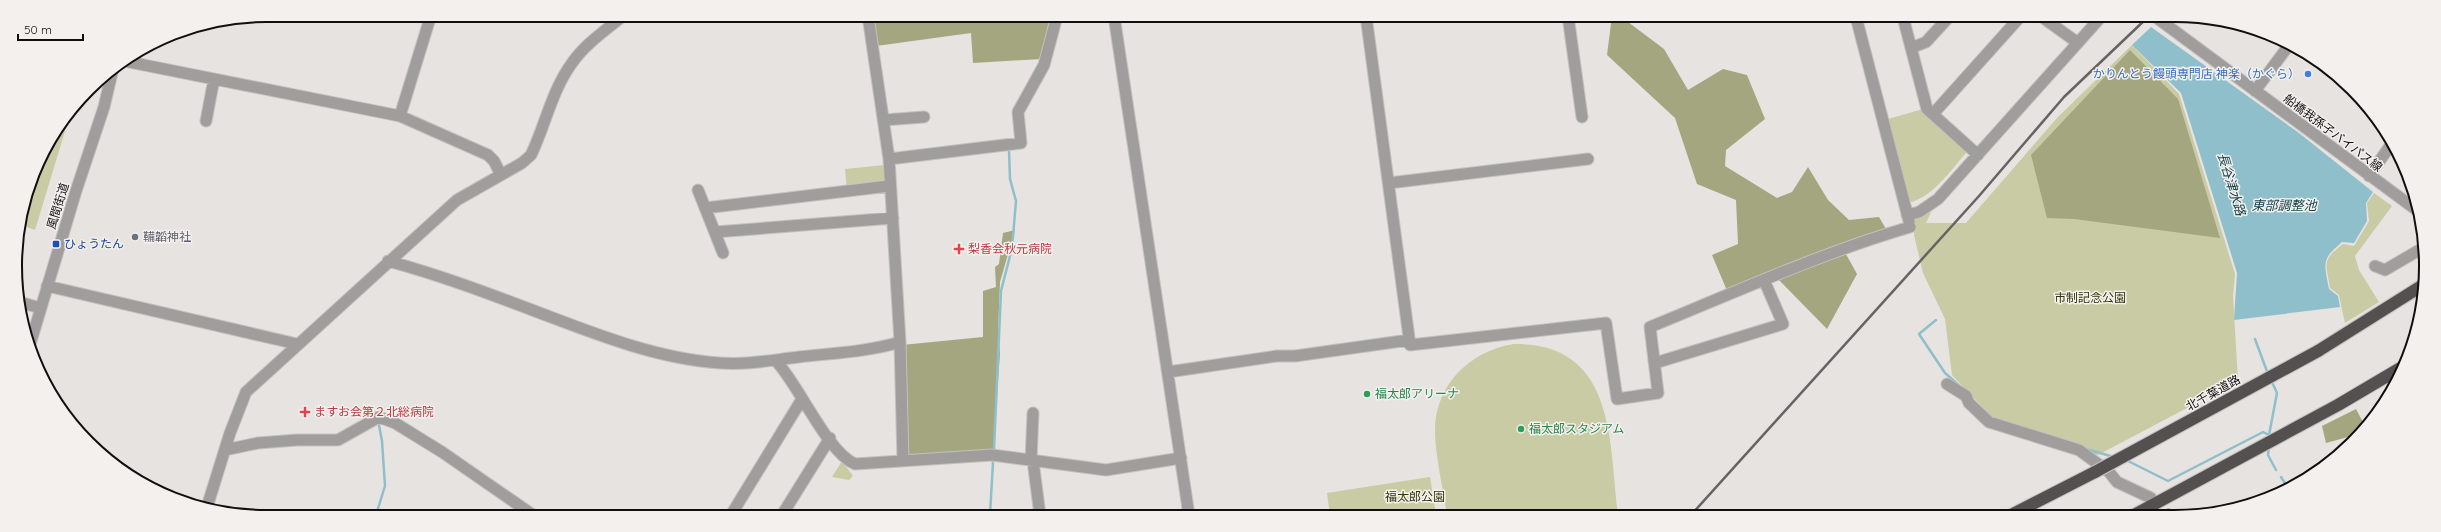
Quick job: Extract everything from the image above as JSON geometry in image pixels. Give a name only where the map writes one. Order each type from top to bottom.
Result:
[{"type":"highway","name":"北千葉道路","points":[[2021,510],[2095,472],[2318,351],[2418,288]]},
{"type":"highway","points":[[2142,510],[2338,405],[2395,371]]},
{"type":"street","points":[[400,116],[429,22]]},
{"type":"street","points":[[208,503],[238,408],[246,392],[388,261],[457,200],[522,163],[530,155],[561,82],[572,63],[584,49],[616,22]]},
{"type":"street","points":[[869,22],[889,159],[900,342],[903,460]]},
{"type":"street","points":[[889,159],[1020,143],[1018,112],[1044,65],[1055,22]]},
{"type":"street","points":[[1115,22],[1188,510]]},
{"type":"street","points":[[1367,22],[1410,345],[1606,323],[1617,399],[1658,393],[1650,327],[1764,280],[1870,239],[1911,229],[1857,22]]},
{"type":"street","points":[[1569,22],[1582,117]]},
{"type":"street","points":[[1904,22],[1927,109],[1978,155]]},
{"type":"street","points":[[1911,48],[1926,42],[1944,22]]},
{"type":"street","points":[[1933,114],[2016,22]]},
{"type":"street","points":[[2049,22],[2078,43]]},
{"type":"street","points":[[1907,215],[1919,212],[1938,199],[2097,22]]},
{"type":"street","name":"船橋我孫子バイパス線","points":[[2162,22],[2412,206]]},
{"type":"street","points":[[2255,92],[2286,49]]},
{"type":"street","points":[[131,62],[400,116],[488,155],[501,175]]},
{"type":"street","name":"風間街道","points":[[32,336],[104,107],[111,78]]},
{"type":"street","points":[[206,121],[214,79]]},
{"type":"street","points":[[884,120],[924,117]]},
{"type":"street","points":[[2369,176],[2388,148]]},
{"type":"street","points":[[1389,183],[1588,159]]},
{"type":"street","points":[[705,208],[890,186]]},
{"type":"street","points":[[698,190],[723,253]]},
{"type":"street","points":[[715,232],[893,218]]},
{"type":"street","points":[[2375,266],[2385,270],[2418,250]]},
{"type":"street","points":[[388,261],[426,272],[644,349],[720,363],[776,361],[879,348],[900,342]]},
{"type":"street","points":[[1655,363],[1783,324],[1764,280]]},
{"type":"street","points":[[47,286],[297,344]]},
{"type":"street","points":[[25,304],[40,308]]},
{"type":"street","points":[[1168,372],[1277,356],[1295,356],[1409,340]]},
{"type":"street","points":[[776,361],[830,438],[847,460],[855,464],[992,455],[1106,470],[1181,458]]},
{"type":"street","points":[[1947,384],[1966,396],[1969,403],[1989,422],[2079,450],[2109,472],[2117,482],[2150,498]]},
{"type":"street","points":[[734,510],[802,399]]},
{"type":"street","points":[[1033,413],[1032,461],[1039,510]]},
{"type":"street","points":[[225,450],[258,443],[297,440],[338,440],[379,417],[395,423],[442,452],[527,510]]},
{"type":"street","points":[[785,510],[830,438]]},
{"type":"green space","points":[[872,22],[1051,22],[1041,59],[973,63],[971,33],[876,46]]},
{"type":"green space","points":[[1611,22],[1628,22],[1664,49],[1688,90],[1723,69],[1747,75],[1765,119],[1726,150],[1725,166],[1777,198],[1792,192],[1808,167],[1828,200],[1849,220],[1879,217],[1886,229],[1842,247],[1857,274],[1827,329],[1778,279],[1728,293],[1712,255],[1738,244],[1736,200],[1697,184],[1675,118],[1607,55]]},
{"type":"green space","name":"市制記念公園","points":[[2132,45],[2179,94],[2235,274],[2233,296],[2238,381],[2098,455],[1994,419],[1952,375],[1945,319],[1923,273],[1914,235],[1915,217],[1932,210],[1926,223],[1966,223],[2057,118]]},
{"type":"green space","points":[[2130,50],[2178,99],[2220,238],[2074,219],[2047,218],[2031,155]]},
{"type":"green space","points":[[1923,109],[1966,149],[1966,153],[1935,188],[1928,194],[1912,202],[1909,200],[1888,119]]},
{"type":"green space","points":[[67,124],[35,230],[25,227],[30,203],[47,158]]},
{"type":"green space","points":[[885,165],[887,180],[883,185],[847,189],[845,169]]},
{"type":"green space","points":[[2374,193],[2392,206],[2355,256],[2359,270],[2379,302],[2345,323],[2339,295],[2330,288],[2327,263],[2331,254],[2343,244],[2354,246],[2369,221],[2367,203]]},
{"type":"green space","points":[[1015,230],[1000,282],[998,332],[1000,354],[993,451],[906,456],[902,345],[983,337],[983,291],[996,287],[995,267],[999,264],[1003,233]]},
{"type":"green space","name":"福太郎スタジアム","points":[[1514,344],[1547,348],[1572,360],[1589,378],[1601,401],[1608,428],[1617,510],[1446,510],[1438,464],[1435,433],[1436,416],[1441,400],[1448,386],[1457,374],[1469,363],[1483,354]]},
{"type":"green space","points":[[2356,409],[2363,422],[2350,436],[2326,443],[2322,426]]},
{"type":"green space","points":[[842,461],[853,476],[849,480],[832,477]]},
{"type":"green space","name":"福太郎公園","points":[[1430,477],[1435,510],[1329,510],[1327,493]]},
{"type":"water","name":"東部調整池","points":[[2151,27],[2299,133],[2373,192],[2366,203],[2367,221],[2354,243],[2342,242],[2330,253],[2327,258],[2325,267],[2329,289],[2338,296],[2340,307],[2234,320],[2237,273],[2181,93],[2132,45]]},
{"type":"waterway","points":[[994,449],[1001,291],[1012,248],[1016,201],[1010,179],[1009,150]]},
{"type":"waterway","points":[[1936,320],[1919,334],[1945,373],[1961,387]]},
{"type":"waterway","name":"長谷津水路","points":[[2255,339],[2268,374]]},
{"type":"waterway","name":"長谷津水路","points":[[2269,435],[2277,393],[2271,380]]},
{"type":"waterway","points":[[378,420],[382,441],[385,486],[378,510]]},
{"type":"waterway","points":[[2126,460],[2168,481],[2263,432],[2269,435]]},
{"type":"waterway","name":"長谷津水路","points":[[2269,446],[2268,455],[2276,470]]},
{"type":"waterway","points":[[2086,449],[2114,457]]},
{"type":"waterway","points":[[990,510],[993,462]]},
{"type":"waterway","name":"長谷津水路","points":[[2281,477],[2285,484]]},
{"type":"railway","points":[[1696,510],[1979,196],[2064,97],[2143,22]]},
{"type":"place","name":"かりんとう饅頭専門店 神楽（かぐら）","points":[[2308,74]]},
{"type":"place","name":"鞴韜神社","points":[[135,237]]},
{"type":"place","name":"ひょうたん","points":[[56,244]]},
{"type":"place","name":"梨香会秋元病院","points":[[959,249]]},
{"type":"place","name":"福太郎アリーナ","points":[[1367,394]]},
{"type":"place","name":"ますお会第２北総病院","points":[[305,412]]},
{"type":"place","name":"福太郎スタジアム","points":[[1521,429]]}]
